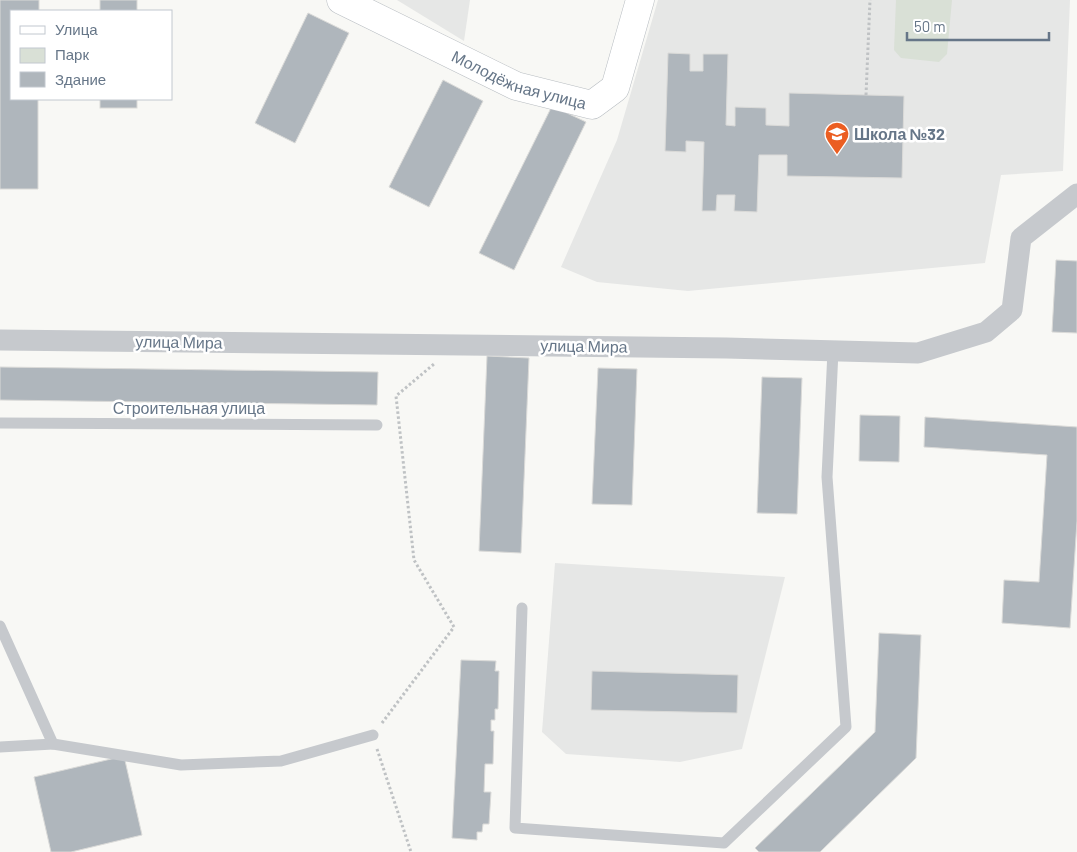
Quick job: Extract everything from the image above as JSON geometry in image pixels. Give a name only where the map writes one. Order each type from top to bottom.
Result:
[{"type":"street","name":"Молодёжная улица","points":[[341,0],[516,86],[592,105],[615,88],[640,0]]},
{"type":"street","name":"улица Мира","points":[[0,340],[726,348],[918,353],[986,332],[1012,310],[1021,238],[1077,194]]},
{"type":"lane","points":[[522,608],[515,828],[724,843],[846,727],[827,477],[833,350]]},
{"type":"lane","name":"Строительная улица","points":[[0,423],[377,425]]},
{"type":"lane","points":[[0,626],[53,744]]},
{"type":"lane","points":[[0,747],[53,744],[181,765],[281,761],[373,735]]},
{"type":"path","points":[[866,95],[870,0]]},
{"type":"path","points":[[411,852],[373,735],[454,627],[414,560],[396,396],[458,345]]},
{"type":"shaded area","points":[[397,0],[470,0],[464,41]]},
{"type":"shaded area","name":"Школа №32","points":[[658,0],[1070,0],[1063,171],[1001,175],[985,263],[688,291],[597,282],[561,267],[617,140]]},
{"type":"shaded area","points":[[555,563],[785,577],[742,749],[680,762],[566,754],[542,732]]},
{"type":"green space","points":[[896,0],[952,0],[947,54],[939,62],[901,58],[894,50]]},
{"type":"building","points":[[0,0],[39,0],[39,10],[10,10],[10,100],[38,100],[38,189],[0,189]]},
{"type":"building","points":[[100,0],[137,0],[137,10],[100,10]]},
{"type":"building","points":[[308,13],[349,33],[295,143],[255,123]]},
{"type":"building","points":[[668,53],[690,54],[690,71],[703,71],[703,54],[728,54],[726,125],[735,126],[735,107],[766,108],[766,125],[789,126],[789,93],[904,96],[902,178],[787,176],[787,155],[759,155],[757,212],[734,211],[735,195],[717,195],[716,211],[702,211],[704,142],[686,141],[686,152],[665,151]]},
{"type":"building","points":[[443,80],[483,101],[429,207],[389,187]]},
{"type":"building","points":[[100,100],[137,100],[137,108],[100,108]]},
{"type":"building","points":[[552,106],[586,122],[514,270],[479,253]]},
{"type":"building","points":[[1056,260],[1077,261],[1077,333],[1052,332]]},
{"type":"building","points":[[487,356],[529,358],[521,553],[479,551]]},
{"type":"building","points":[[0,367],[378,372],[377,405],[0,400]]},
{"type":"building","points":[[598,368],[637,369],[632,505],[592,504]]},
{"type":"building","points":[[762,377],[802,378],[797,514],[757,513]]},
{"type":"building","points":[[860,415],[900,416],[899,462],[859,461]]},
{"type":"building","points":[[925,417],[1077,427],[1077,521],[1070,628],[1002,623],[1004,580],[1039,582],[1047,455],[924,447]]},
{"type":"building","points":[[879,633],[921,635],[916,758],[820,852],[759,852],[755,848],[875,732]]},
{"type":"building","points":[[461,660],[496,661],[495,671],[499,671],[498,709],[495,709],[495,720],[491,720],[491,731],[494,731],[493,764],[485,764],[484,792],[491,792],[489,824],[483,824],[482,832],[477,832],[477,840],[452,838]]},
{"type":"building","points":[[592,671],[738,675],[737,713],[591,710]]},
{"type":"building","points":[[124,756],[142,835],[71,852],[51,852],[34,777]]},
{"type":"place","name":"Школа №32","points":[[837,155]]}]
